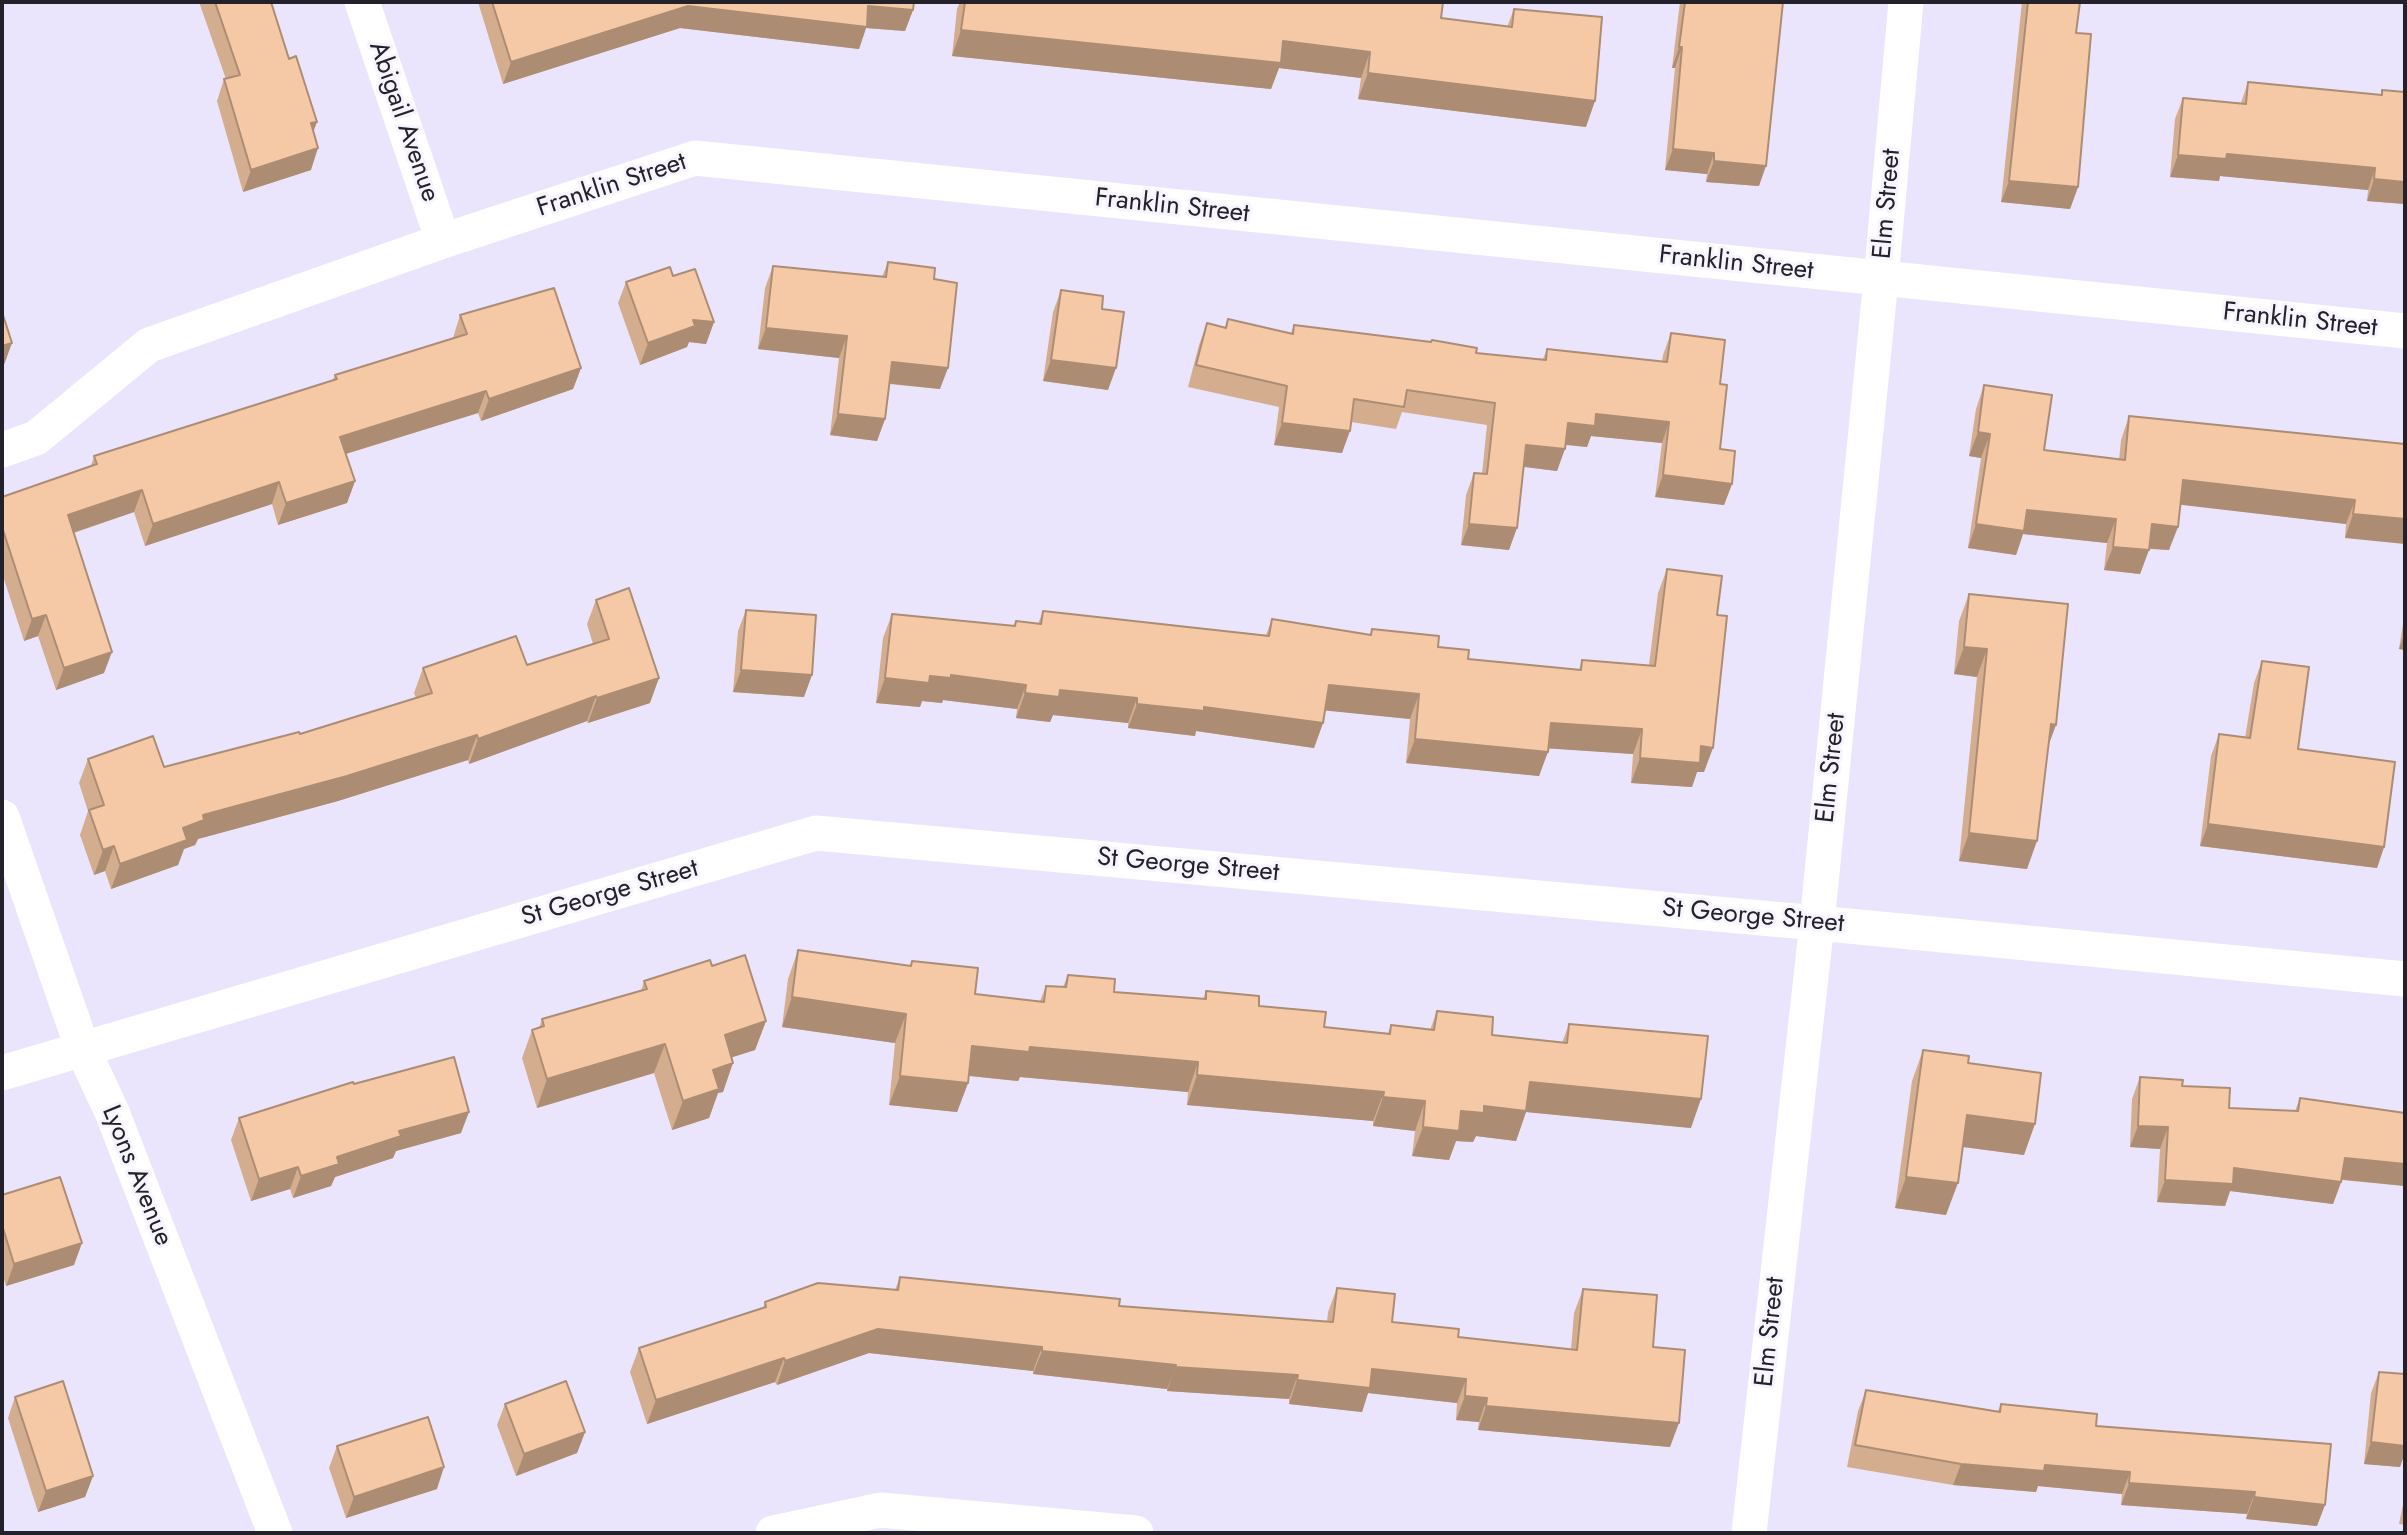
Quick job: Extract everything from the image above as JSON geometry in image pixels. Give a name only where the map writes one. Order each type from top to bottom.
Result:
[{"type":"street","name":"Abigail Avenue","points":[[362,2],[443,241]]},
{"type":"street","name":"Elm Street","points":[[1749,1533],[1817,922],[1906,2]]},
{"type":"street","name":"Franklin Street","points":[[2,450],[36,438],[149,345],[443,241],[695,158],[2405,331]]},
{"type":"street","name":"Lyons Avenue","points":[[2,817],[83,1050],[112,1112],[275,1533]]},
{"type":"street","name":"St George Street","points":[[2,1073],[816,833],[1817,922],[2405,979]]},
{"type":"street","points":[[773,1533],[880,1510],[1136,1533]]},
{"type":"building","points":[[215,2],[271,2],[289,59],[296,56],[317,122],[311,123],[318,148],[251,170],[224,79],[240,75]]},
{"type":"building","points":[[492,2],[914,2],[913,10],[868,6],[867,27],[688,6],[511,62]]},
{"type":"building","points":[[965,2],[1443,2],[1441,18],[1512,27],[1514,9],[1602,17],[1595,101],[1368,73],[1370,52],[1283,41],[1281,63],[961,30]]},
{"type":"building","points":[[1685,2],[1783,2],[1766,166],[1714,161],[1714,153],[1673,149],[1682,47],[1679,47]]},
{"type":"building","points":[[2028,2],[2080,2],[2076,33],[2091,34],[2078,187],[2009,181]]},
{"type":"building","points":[[2248,82],[2382,95],[2382,90],[2405,92],[2405,182],[2374,179],[2375,168],[2227,154],[2226,159],[2178,155],[2183,98],[2246,104]]},
{"type":"building","points":[[888,262],[935,268],[934,279],[957,283],[948,368],[892,362],[885,419],[838,414],[847,336],[766,328],[773,266],[886,277]]},
{"type":"building","points":[[670,267],[673,276],[695,269],[714,322],[693,320],[695,326],[648,343],[626,282]]},
{"type":"building","points":[[554,288],[581,368],[489,399],[486,391],[340,437],[355,481],[286,503],[279,482],[153,524],[142,490],[68,515],[112,652],[64,668],[46,615],[32,619],[2,527],[2,497],[97,464],[94,456],[337,379],[335,375],[467,334],[460,315]]},
{"type":"building","points":[[1061,290],[1103,296],[1102,309],[1124,312],[1116,368],[1051,360]]},
{"type":"building","points":[[2,312],[12,343],[2,346]]},
{"type":"building","points":[[1228,319],[1293,334],[1294,325],[1432,340],[1477,348],[1476,353],[1546,360],[1547,349],[1667,362],[1671,333],[1725,340],[1720,384],[1727,385],[1720,449],[1735,451],[1732,484],[1663,475],[1669,422],[1596,414],[1595,426],[1568,423],[1565,449],[1526,445],[1517,528],[1469,524],[1474,473],[1487,474],[1495,403],[1407,390],[1404,407],[1354,399],[1350,431],[1282,423],[1287,386],[1196,365],[1207,323],[1226,328]]},
{"type":"building","points":[[1984,385],[2052,395],[2044,450],[2125,460],[2129,416],[2405,444],[2405,519],[2353,514],[2355,500],[2183,480],[2178,527],[2152,524],[2149,550],[2113,547],[2116,519],[2027,510],[2024,531],[1976,524],[1990,434],[1978,432]]},
{"type":"building","points":[[1667,569],[1722,576],[1717,615],[1727,616],[1713,748],[1701,746],[1700,763],[1640,758],[1642,729],[1551,723],[1548,752],[1415,739],[1419,694],[1329,685],[1323,723],[1204,707],[1204,711],[1137,704],[1137,698],[1060,690],[1059,697],[1025,693],[1026,685],[951,675],[951,678],[930,676],[929,683],[885,678],[892,614],[1015,626],[1016,621],[1041,624],[1043,611],[1269,636],[1272,619],[1371,635],[1372,629],[1439,636],[1438,647],[1469,650],[1468,659],[1581,670],[1582,660],[1655,666]]},
{"type":"building","points":[[629,588],[659,678],[597,698],[596,696],[478,739],[477,735],[347,776],[203,815],[204,820],[183,828],[187,840],[120,864],[114,846],[103,850],[89,810],[104,805],[88,759],[153,736],[164,767],[299,732],[300,734],[432,693],[423,668],[516,636],[527,665],[609,639],[596,600]]},
{"type":"building","points":[[1969,594],[2068,604],[2056,725],[2051,724],[2037,841],[1969,833],[1987,649],[1964,647]]},
{"type":"building","points":[[746,610],[816,615],[812,675],[741,670]]},
{"type":"building","points":[[2262,661],[2309,667],[2298,749],[2395,762],[2384,847],[2208,824],[2219,734],[2250,738]]},
{"type":"building","points":[[798,950],[911,966],[912,961],[978,968],[975,994],[1044,1002],[1046,986],[1066,987],[1068,975],[1115,979],[1114,992],[1206,999],[1206,991],[1259,996],[1259,1006],[1326,1012],[1324,1027],[1390,1034],[1391,1025],[1434,1030],[1437,1011],[1493,1017],[1492,1035],[1567,1043],[1569,1024],[1708,1036],[1701,1099],[1530,1082],[1526,1111],[1484,1106],[1484,1113],[1461,1111],[1459,1131],[1423,1127],[1425,1101],[1383,1097],[1384,1092],[1197,1075],[1198,1062],[1030,1047],[1029,1052],[972,1046],[968,1083],[900,1076],[906,1014],[792,997]]},
{"type":"building","points":[[745,955],[766,1021],[725,1035],[733,1063],[713,1070],[719,1089],[683,1101],[665,1044],[547,1079],[532,1030],[544,1026],[542,1019],[647,989],[644,981],[710,960],[712,966]]},
{"type":"building","points":[[1923,1050],[1969,1056],[1968,1063],[2041,1073],[2035,1124],[1967,1115],[1958,1183],[1906,1177]]},
{"type":"building","points":[[454,1057],[469,1112],[399,1131],[401,1136],[337,1157],[339,1164],[301,1176],[298,1167],[259,1179],[239,1118],[353,1082],[354,1084]]},
{"type":"building","points":[[2140,1077],[2183,1080],[2182,1086],[2230,1088],[2229,1108],[2298,1111],[2300,1098],[2405,1113],[2405,1164],[2345,1158],[2341,1182],[2234,1168],[2233,1184],[2165,1180],[2168,1127],[2138,1126]]},
{"type":"building","points":[[60,1177],[82,1243],[14,1264],[2,1225],[2,1195]]},
{"type":"building","points":[[900,1277],[1120,1299],[1119,1306],[1333,1322],[1337,1288],[1395,1294],[1392,1322],[1459,1329],[1458,1337],[1577,1350],[1583,1289],[1657,1295],[1653,1347],[1685,1350],[1679,1423],[1486,1406],[1487,1398],[1465,1396],[1466,1379],[1372,1369],[1370,1388],[1297,1380],[1298,1375],[1175,1367],[1176,1365],[1042,1351],[1042,1347],[878,1329],[785,1361],[784,1358],[656,1400],[639,1348],[766,1307],[765,1302],[818,1283],[898,1290]]},
{"type":"building","points":[[2379,1372],[2405,1374],[2405,1446],[2371,1442]]},
{"type":"building","points":[[63,1381],[93,1476],[46,1491],[15,1397]]},
{"type":"building","points":[[566,1381],[585,1432],[524,1454],[505,1404]]},
{"type":"building","points":[[1866,1390],[2000,1412],[2001,1404],[2097,1414],[2096,1426],[2331,1444],[2325,1505],[2254,1497],[2255,1492],[2129,1483],[2130,1472],[2045,1465],[2044,1471],[1961,1464],[1855,1445]]},
{"type":"building","points":[[428,1417],[444,1467],[354,1497],[337,1446]]}]
